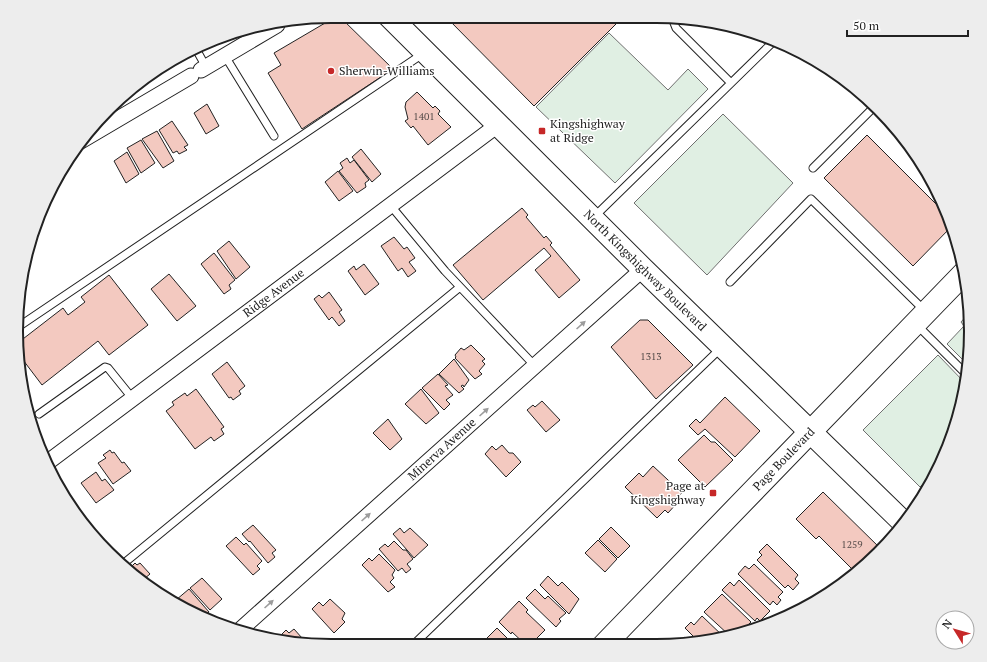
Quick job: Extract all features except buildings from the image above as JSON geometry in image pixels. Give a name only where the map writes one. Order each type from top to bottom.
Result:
[{"type":"main road","name":"North Kingshighway Boulevard","points":[[396,23],[643,269],[899,519]]},
{"type":"main road","name":"Page Boulevard","points":[[610,639],[811,433],[959,278]]},
{"type":"street","points":[[95,133],[270,29]]},
{"type":"street","name":"Ridge Avenue","points":[[51,460],[499,124]]},
{"type":"street","name":"Minerva Avenue","points":[[244,627],[643,269]]},
{"type":"lane","points":[[675,24],[676,28],[731,83]]},
{"type":"lane","points":[[593,218],[770,45]]},
{"type":"lane","points":[[23,322],[426,52]]},
{"type":"lane","points":[[197,54],[199,71]]},
{"type":"lane","points":[[225,56],[274,136]]},
{"type":"lane","points":[[813,168],[871,110]]},
{"type":"lane","points":[[730,282],[811,198],[921,318],[961,369]]},
{"type":"lane","points":[[391,206],[460,287],[534,366]]},
{"type":"lane","points":[[126,561],[460,287]]},
{"type":"lane","points":[[419,639],[722,346]]},
{"type":"lane","points":[[39,414],[105,367],[108,368],[133,399]]},
{"type":"green space","points":[[609,33],[668,90],[688,69],[708,89],[615,183],[536,107]]},
{"type":"green space","points":[[723,114],[793,183],[707,275],[634,203]]},
{"type":"green space","points":[[964,326],[962,359],[947,344]]},
{"type":"green space","points":[[938,355],[960,378],[954,411],[948,430],[941,449],[924,483],[920,487],[863,430]]},
{"type":"place","name":"Sherwin-Williams","points":[[331,71]]},
{"type":"place","name":"Kingshighway at Ridge","points":[[542,131]]},
{"type":"place","name":"Page at Kingshighway","points":[[713,493]]}]
